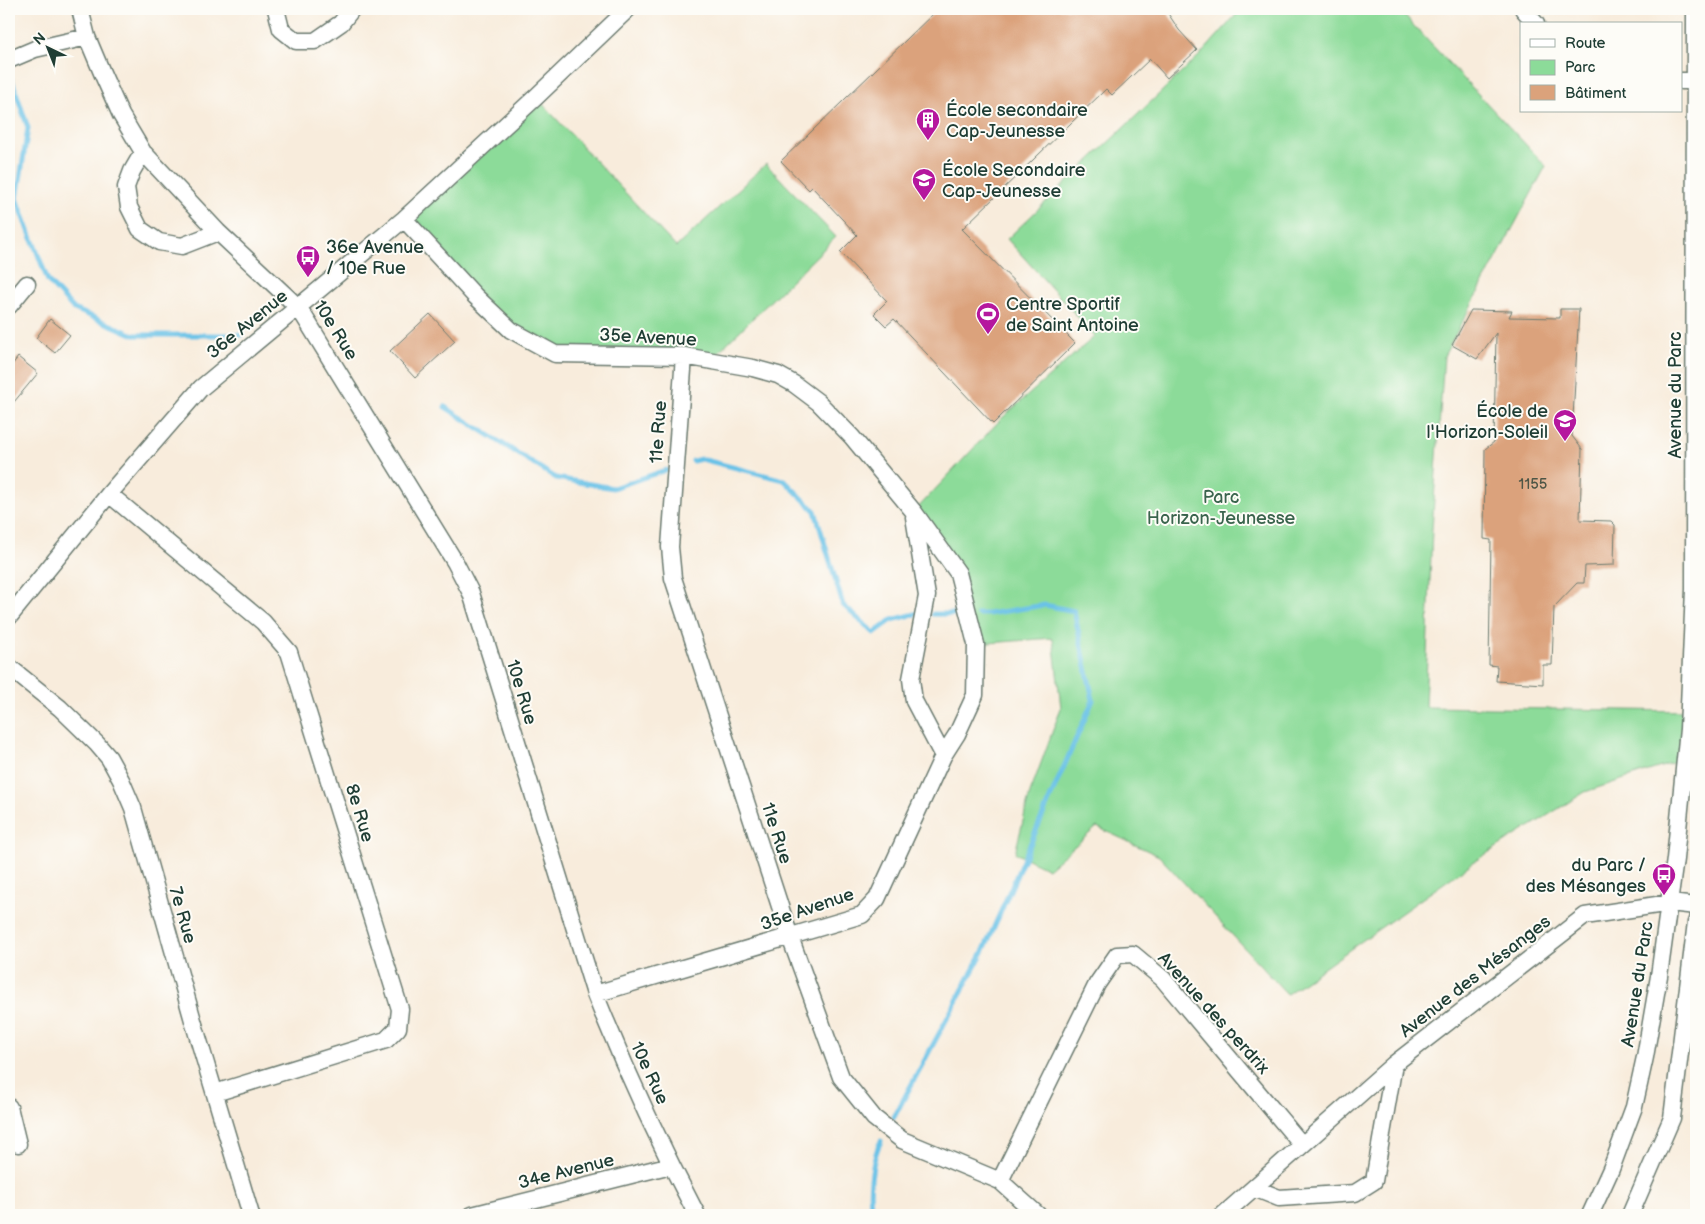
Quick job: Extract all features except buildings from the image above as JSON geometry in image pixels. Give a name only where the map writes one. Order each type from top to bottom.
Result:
[{"type":"street","name":"10e Rue","points":[[80,9],[87,37],[121,115],[143,152],[218,232],[299,308],[455,562],[471,593],[595,994],[615,1044],[671,1165],[697,1215]]},
{"type":"street","points":[[276,9],[281,29],[296,40],[315,41],[341,23],[352,9]]},
{"type":"street","name":"36e Avenue","points":[[9,617],[110,494],[201,388],[404,219],[628,9]]},
{"type":"street","points":[[1523,9],[1534,22]]},
{"type":"street","name":"Avenue du Parc","points":[[1590,1215],[1611,1169],[1634,1107],[1652,1021],[1670,903],[1693,712],[1696,275],[1691,81],[1695,9]]},
{"type":"street","points":[[9,60],[35,49],[87,37]]},
{"type":"street","points":[[143,152],[132,171],[126,187],[129,207],[140,229],[159,242],[182,246],[218,232]]},
{"type":"street","name":"35e Avenue","points":[[404,219],[475,296],[511,330],[555,354],[684,356],[753,368],[778,375],[794,384],[818,402],[852,437],[914,512],[958,573],[976,644],[975,695],[943,756],[877,899],[862,915],[595,994]]},
{"type":"street","points":[[9,306],[27,284]]},
{"type":"street","name":"11e Rue","points":[[684,356],[670,547],[674,578],[790,937],[841,1077],[874,1118],[902,1140],[1000,1180],[1038,1215]]},
{"type":"street","name":"8e Rue","points":[[110,494],[263,622],[288,652],[400,1009],[398,1028],[386,1040],[215,1093]]},
{"type":"street","points":[[914,512],[927,596],[911,679],[914,701],[943,756]]},
{"type":"street","name":"7e Rue","points":[[9,668],[60,708],[97,744],[109,758],[121,780],[133,808],[251,1215]]},
{"type":"street","name":"Avenue des Mésanges","points":[[1223,1215],[1394,1064],[1585,916],[1670,903],[1696,906]]},
{"type":"street","points":[[1630,1215],[1672,1118],[1696,922]]},
{"type":"street","name":"Avenue des perdrix","points":[[1000,1180],[1097,984],[1117,955],[1133,954],[1163,979],[1302,1146]]},
{"type":"street","points":[[1254,1188],[1279,1198],[1355,1194],[1374,1181],[1394,1064]]},
{"type":"street","points":[[9,1107],[18,1144]]},
{"type":"street","name":"34e Avenue","points":[[472,1215],[496,1212],[671,1165]]},
{"type":"green space","name":"Parc Horizon-Jeunesse","points":[[1230,9],[1398,9],[1546,166],[1444,356],[1432,529],[1425,707],[1689,711],[1685,759],[1585,792],[1475,861],[1287,994],[1159,856],[1097,827],[1048,869],[1015,853],[1030,793],[1061,708],[1053,638],[976,644],[958,573],[914,512],[1001,419],[1095,336],[1007,239],[1202,53],[1236,15]]},
{"type":"green space","points":[[536,97],[676,247],[766,164],[836,237],[709,361],[555,354],[511,330],[404,219]]},
{"type":"waterway","points":[[9,77],[12,80],[28,128],[17,199],[48,281],[74,309],[134,335],[242,335]]},
{"type":"waterway","points":[[445,407],[556,478],[613,488],[666,470]]},
{"type":"waterway","points":[[693,461],[701,459],[784,480],[815,511],[843,605],[874,633],[892,620],[919,613]]},
{"type":"waterway","points":[[894,1117],[984,950],[1093,700],[1074,611],[1045,605],[978,614]]},
{"type":"waterway","points":[[933,614],[959,614]]},
{"type":"waterway","points":[[872,1215],[870,1197],[871,1177],[881,1141]]},
{"type":"place","name":"École secondaire Cap-Jeunesse","points":[[928,141]]},
{"type":"place","name":"École Secondaire Cap-Jeunesse","points":[[924,201]]},
{"type":"place","name":"36e Avenue / 10e Rue","points":[[308,278]]},
{"type":"place","name":"Centre Sportif de Saint Antoine","points":[[988,335]]},
{"type":"place","name":"École de l'Horizon-Soleil","points":[[1565,442]]},
{"type":"place","name":"du Parc / des Mésanges","points":[[1664,896]]}]
